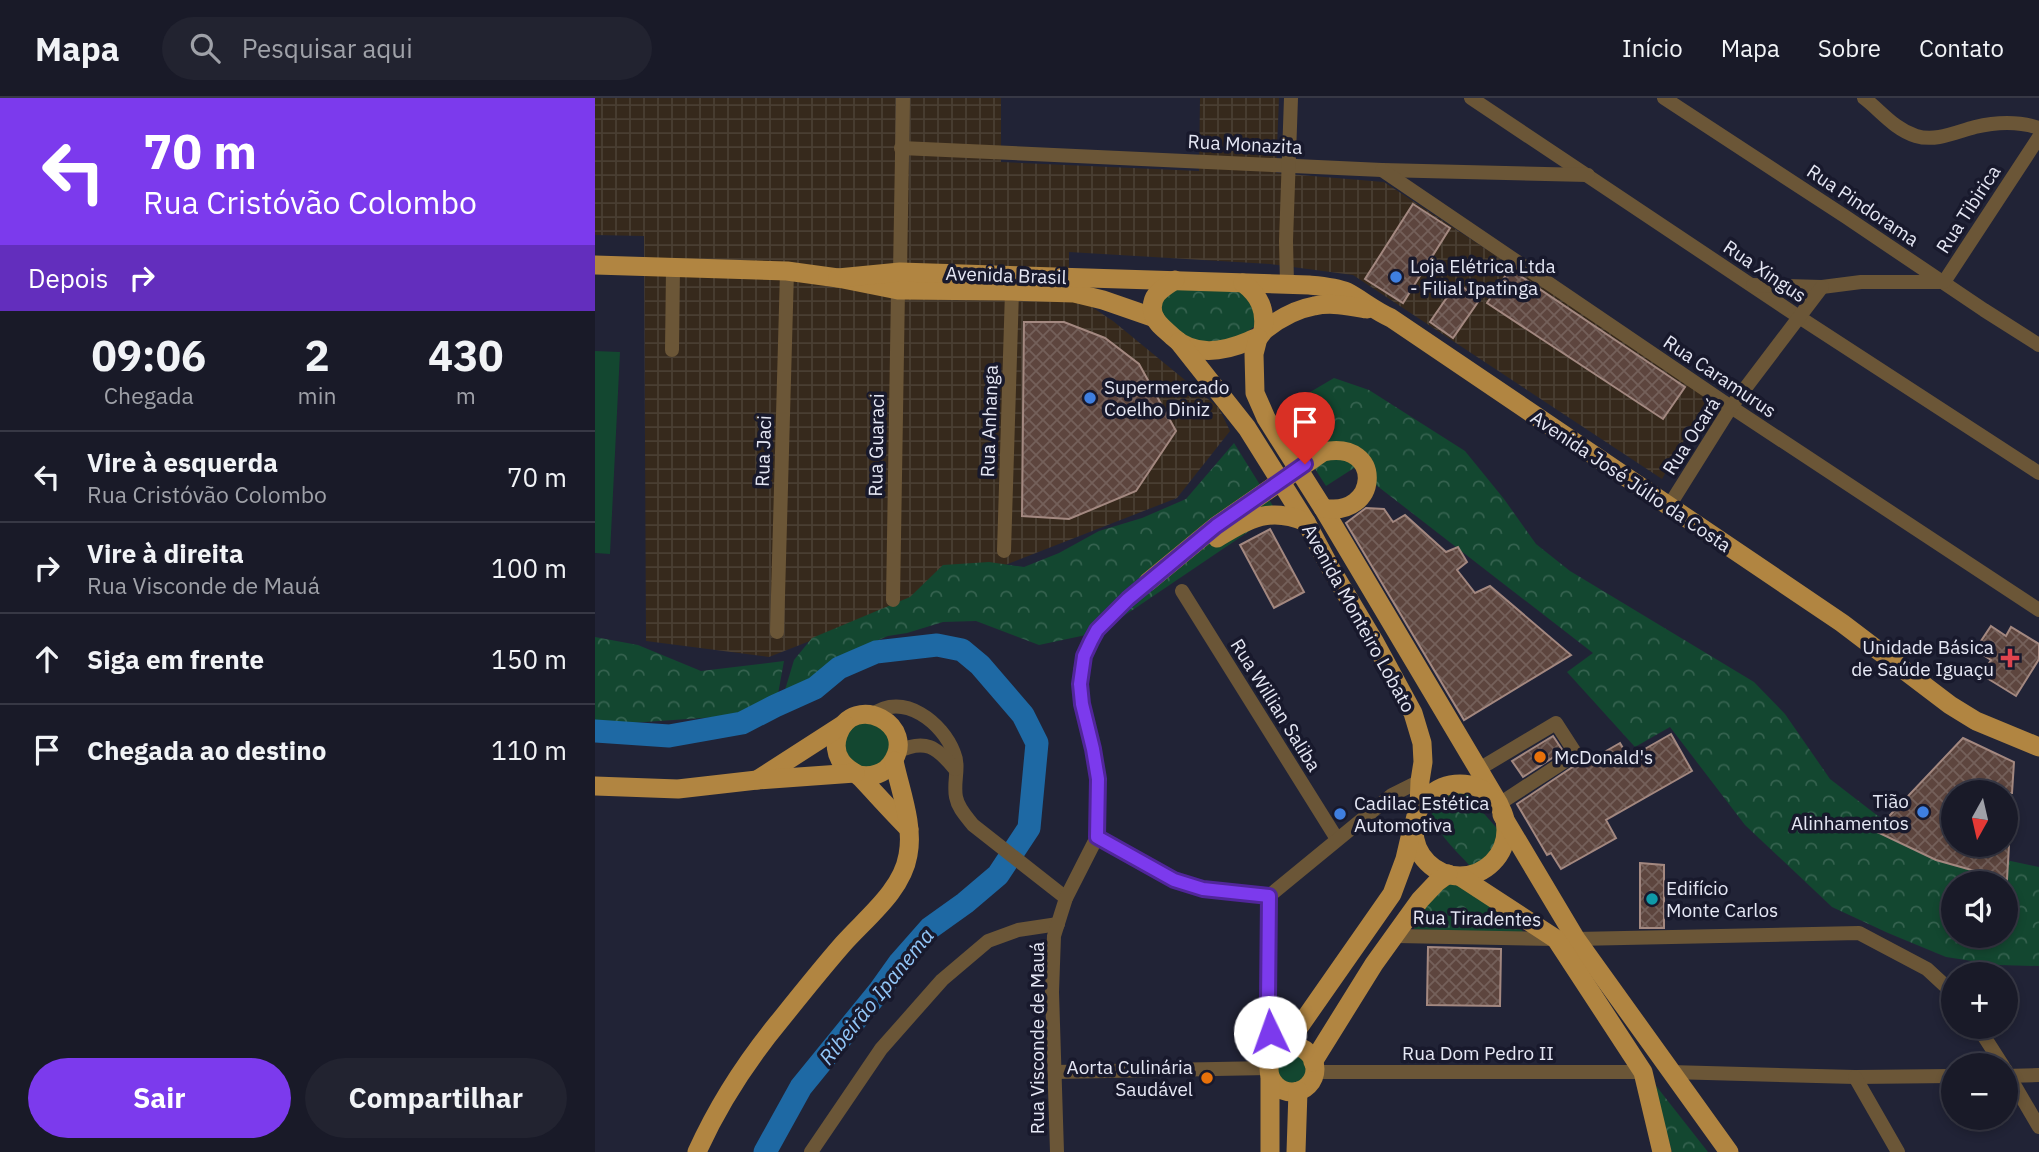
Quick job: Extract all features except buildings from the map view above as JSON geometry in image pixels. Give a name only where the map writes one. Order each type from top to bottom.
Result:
[{"type":"main road","name":"Avenida Brasil","points":[[595,265],[787,271],[838,278],[1074,293],[1154,318]]},
{"type":"main road","name":"Avenida Brasil","points":[[899,281],[1175,280]]},
{"type":"main road","name":"Avenida José Júlio da Costa","points":[[1175,280],[1287,284],[1347,292],[1408,329],[1842,623],[1950,705],[1976,721],[2039,747]]},
{"type":"main road","points":[[1175,280],[1159,290],[1155,296],[1152,310],[1154,318],[1179,342],[1198,350],[1209,351],[1222,350],[1261,334],[1265,316],[1262,307],[1254,292],[1243,283]]},
{"type":"main road","name":"Avenida José Júlio da Costa","points":[[1261,334],[1294,313],[1315,305],[1339,304],[1375,311]]},
{"type":"main road","name":"Avenida Monteiro Lobato","points":[[1261,334],[1254,354],[1255,393],[1266,418],[1479,769],[1566,939],[1643,1072],[1662,1152]]},
{"type":"main road","name":"Avenida Monteiro Lobato","points":[[1179,342],[1247,428],[1301,514],[1413,713],[1422,743],[1423,762],[1417,814]]},
{"type":"main road","points":[[1148,582],[1216,526],[1323,452],[1348,451],[1358,456],[1367,472],[1363,497],[1344,508],[1323,508]]},
{"type":"main road","points":[[1148,582],[1223,534],[1255,518],[1267,514],[1301,514]]},
{"type":"main road","name":"Avenida José Júlio da Costa","points":[[1884,656],[1913,669],[2005,721],[2039,734]]},
{"type":"main road","points":[[697,1152],[736,1079],[828,961],[890,892],[903,873],[909,854],[909,829],[896,756],[898,742],[890,724],[882,718],[862,715],[852,718],[757,780]]},
{"type":"main road","points":[[844,724],[836,743],[841,763],[856,774],[909,829]]},
{"type":"main road","points":[[595,786],[678,789],[757,780],[856,774],[868,776],[887,769],[896,756]]},
{"type":"main road","points":[[1270,1152],[1275,1061],[1392,894],[1417,814],[1429,796],[1441,788],[1456,784],[1471,786],[1491,796],[1501,810],[1506,827],[1501,851],[1485,870],[1473,875],[1441,873],[1424,860],[1415,842],[1417,814]]},
{"type":"main road","points":[[1275,1061],[1278,1088],[1298,1091],[1310,1083],[1313,1067],[1374,964],[1397,936],[1420,900],[1437,882],[1455,875]]},
{"type":"main road","name":"Avenida Monteiro Lobato","points":[[1455,875],[1566,939],[1670,1072],[1728,1152]]},
{"type":"main road","points":[[1275,1061],[1293,1047],[1305,1051],[1313,1067]]},
{"type":"main road","points":[[1296,1152],[1298,1091]]},
{"type":"street","name":"Rua Guaraci","points":[[893,600],[903,98]]},
{"type":"street","points":[[1287,284],[1291,98]]},
{"type":"street","name":"Rua Xingus","points":[[1471,98],[1799,317],[2039,472]]},
{"type":"street","name":"Rua Pindorama","points":[[1664,98],[2039,345]]},
{"type":"street","points":[[1864,98],[1901,130],[1918,137],[1934,138],[2009,122],[2039,128]]},
{"type":"street","name":"Rua Tibirica","points":[[1751,285],[1822,287],[1861,282],[1944,282],[2039,137]]},
{"type":"street","name":"Rua Monazita","points":[[901,148],[1382,170],[1588,175]]},
{"type":"street","name":"Rua Caramurus","points":[[1382,170],[1731,407],[2039,610]]},
{"type":"street","points":[[672,350],[673,267]]},
{"type":"street","name":"Rua Jaci","points":[[777,632],[787,271]]},
{"type":"street","name":"Rua Ocará","points":[[1669,506],[1731,407],[1822,287]]},
{"type":"street","name":"Rua Anhanga","points":[[1004,551],[1012,291]]},
{"type":"street","name":"Rua Visconde de Mauá","points":[[1057,1152],[1052,992],[1054,936],[1066,898],[1097,837],[1098,779],[1082,704],[1080,671],[1097,630],[1148,582]]},
{"type":"street","name":"Rua Willian Saliba","points":[[1182,591],[1337,839]]},
{"type":"street","points":[[872,715],[890,706],[904,706],[931,720],[949,741],[955,756],[956,796],[962,811],[973,825],[1066,898]]},
{"type":"street","points":[[1479,769],[1556,723],[1576,754],[1501,810]]},
{"type":"street","points":[[896,756],[915,744],[931,746],[957,771]]},
{"type":"street","points":[[1097,837],[1174,880],[1203,889],[1269,896],[1392,795],[1420,780]]},
{"type":"street","points":[[1055,1072],[1275,1061],[1268,1002],[1269,896]]},
{"type":"street","points":[[811,1152],[881,1049],[942,980],[988,940],[1019,930],[1058,925]]},
{"type":"street","name":"Rua Tiradentes","points":[[1397,936],[1566,939],[1859,933],[1927,969],[1941,982]]},
{"type":"street","name":"Rua Dom Pedro II","points":[[1313,1067],[1643,1072]]},
{"type":"street","points":[[1670,1072],[1855,1077],[1941,1076]]},
{"type":"street","points":[[2018,1073],[2039,1075]]},
{"type":"street","points":[[1855,1077],[1898,1152]]},
{"type":"street","points":[[2018,1092],[2039,1127]]},
{"type":"shaded area","points":[[595,98],[1001,98],[1001,162],[1199,171],[1200,98],[1279,98],[1276,173],[1384,182],[1709,396],[1662,479],[1353,275],[1270,264],[1069,252],[1069,292],[1113,321],[1219,408],[1230,431],[1177,498],[769,657],[646,641],[644,236],[595,235]]},
{"type":"green space","points":[[1175,286],[1239,288],[1254,309],[1255,326],[1237,339],[1222,342],[1198,341],[1179,336],[1160,314],[1162,293]]},
{"type":"green space","points":[[595,351],[620,352],[610,554],[595,553]]},
{"type":"green space","points":[[1334,378],[1369,390],[1465,451],[1536,544],[1570,571],[1754,682],[1785,714],[1830,779],[1878,816],[1941,843],[1941,858],[1997,858],[2039,867],[2039,966],[1946,957],[1832,907],[1745,825],[1670,727],[1635,747],[1567,672],[1593,653],[1354,468],[1326,486],[1278,411]]},
{"type":"green space","points":[[1234,443],[1278,514],[1100,632],[1039,645],[976,621],[943,622],[888,636],[847,653],[800,690],[785,690],[794,660],[812,638],[910,597],[943,565],[989,562],[1024,567],[1059,553],[1099,531],[1142,518],[1186,499]]},
{"type":"green space","points":[[595,637],[638,645],[701,671],[784,661],[778,694],[730,716],[617,724],[595,722]]},
{"type":"green space","points":[[857,721],[882,724],[892,747],[879,768],[854,768],[840,739]]},
{"type":"green space","points":[[1448,790],[1464,791],[1502,834],[1493,852],[1479,867],[1471,867],[1444,838],[1434,821],[1430,803]]},
{"type":"green space","points":[[1456,881],[1511,918],[1526,935],[1414,929],[1419,912],[1439,887]]},
{"type":"green space","points":[[1292,1052],[1304,1057],[1309,1069],[1304,1081],[1292,1086],[1280,1081],[1275,1069],[1280,1057]]},
{"type":"green space","points":[[1653,1082],[1708,1152],[1672,1152]]},
{"type":"waterway","name":"Ribeirão Ipanema","points":[[595,731],[669,736],[742,723],[815,688],[839,668],[876,652],[937,645],[962,650],[980,665],[1023,715],[1037,743],[1029,828],[998,875],[930,928],[900,962],[801,1087],[765,1152]]},
{"type":"place","name":"Loja Elétrica Ltda - Filial Ipatinga","points":[[1396,277]]},
{"type":"place","name":"Supermercado Coelho Diniz","points":[[1090,398]]},
{"type":"place","name":"Unidade Básica de Saúde Iguaçu","points":[[2010,658]]},
{"type":"place","name":"McDonald's","points":[[1540,757]]},
{"type":"place","name":"Tião Alinhamentos","points":[[1923,812]]},
{"type":"place","name":"Cadilac Estética Automotiva","points":[[1340,814]]},
{"type":"place","name":"Edifício Monte Carlos","points":[[1652,899]]},
{"type":"place","name":"Aorta Culinária Saudável","points":[[1207,1078]]},
{"type":"route","points":[[1270,1032],[1269,896],[1203,889],[1174,880],[1097,837],[1098,779],[1082,704],[1080,671],[1097,630],[1128,599],[1216,526],[1305,464]]}]
